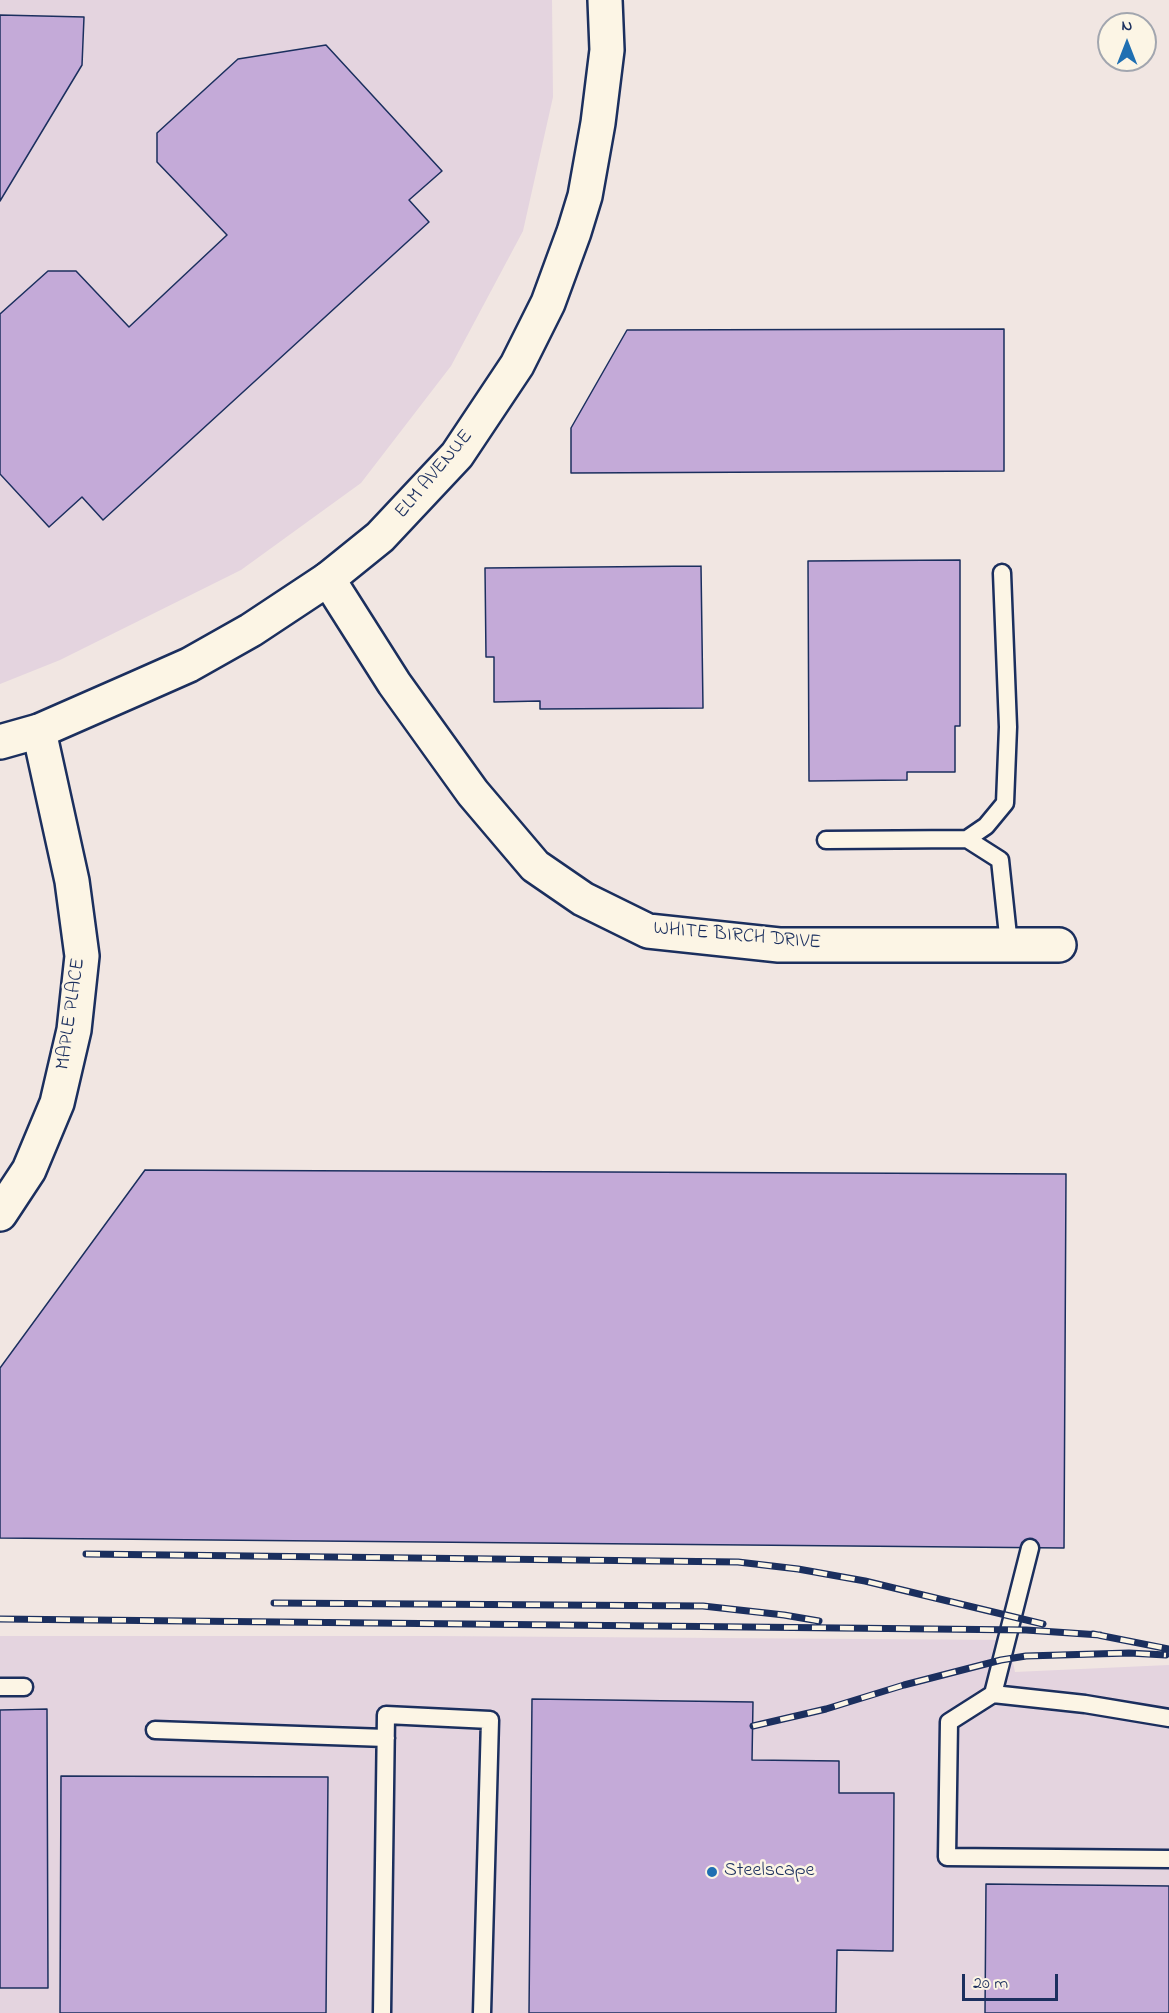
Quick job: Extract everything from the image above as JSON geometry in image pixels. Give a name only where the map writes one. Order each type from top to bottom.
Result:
[{"type":"street","name":"ELM AVENUE","points":[[0,742],[39,731],[189,664],[251,630],[328,579],[380,537],[457,455],[517,365],[548,303],[585,196],[598,123],[607,50],[605,0]]},
{"type":"street","name":"WHITE BIRCH DRIVE","points":[[328,579],[394,683],[473,793],[535,866],[583,899],[648,931],[779,945],[1059,945]]},
{"type":"street","name":"MAPLE PLACE","points":[[0,1214],[29,1170],[57,1103],[74,1030],[82,956],[72,881],[39,731]]},
{"type":"lane","points":[[968,839],[986,826],[1005,803],[1008,727],[1002,573]]},
{"type":"lane","points":[[826,840],[968,839],[1000,860],[1009,945]]},
{"type":"lane","points":[[993,1694],[1030,1548]]},
{"type":"lane","points":[[0,1688],[24,1687]]},
{"type":"lane","points":[[1169,1718],[1085,1704],[993,1694],[949,1722],[947,1857],[1169,1858]]},
{"type":"lane","points":[[382,2013],[386,1715],[489,1719],[482,2013]]},
{"type":"lane","points":[[154,1730],[386,1737]]},
{"type":"shaded area","points":[[0,0],[552,0],[553,97],[523,231],[451,366],[361,483],[241,570],[60,660],[0,684]]},
{"type":"shaded area","points":[[0,1636],[1008,1640],[1015,1672],[1169,1665],[1169,2013],[0,2013]]},
{"type":"building","points":[[0,15],[84,17],[82,65],[0,201]]},
{"type":"building","points":[[326,45],[442,171],[409,200],[429,222],[103,520],[82,497],[49,527],[0,474],[0,314],[48,271],[76,271],[129,327],[227,235],[157,162],[157,133],[238,59]]},
{"type":"building","points":[[1004,329],[1004,471],[571,473],[571,428],[627,330]]},
{"type":"building","points":[[960,560],[960,726],[955,726],[955,772],[907,772],[907,780],[809,781],[808,561]]},
{"type":"building","points":[[701,566],[703,708],[540,709],[540,701],[494,702],[494,657],[486,657],[485,568]]},
{"type":"building","points":[[145,1170],[1066,1174],[1064,1548],[0,1538],[0,1368]]},
{"type":"building","name":"Steelscape","points":[[532,1699],[753,1702],[752,1760],[839,1761],[839,1793],[894,1793],[893,1951],[837,1950],[836,2013],[529,2013]]},
{"type":"building","points":[[47,1709],[48,1988],[0,1988],[0,1710]]},
{"type":"building","points":[[61,1776],[328,1777],[326,2013],[60,2013]]},
{"type":"building","points":[[986,1884],[1169,1886],[1169,2013],[985,2013]]},
{"type":"railway","points":[[86,1554],[738,1562],[798,1569],[865,1581],[1043,1624]]},
{"type":"railway","points":[[274,1603],[703,1606],[819,1621]]},
{"type":"railway","points":[[0,1619],[1026,1630],[1100,1635]]},
{"type":"railway","points":[[1093,1634],[1169,1649]]},
{"type":"railway","points":[[753,1726],[826,1709],[904,1685],[1001,1660],[1026,1656],[1129,1653],[1166,1655]]},
{"type":"place","name":"Steelscape","points":[[712,1872]]}]
